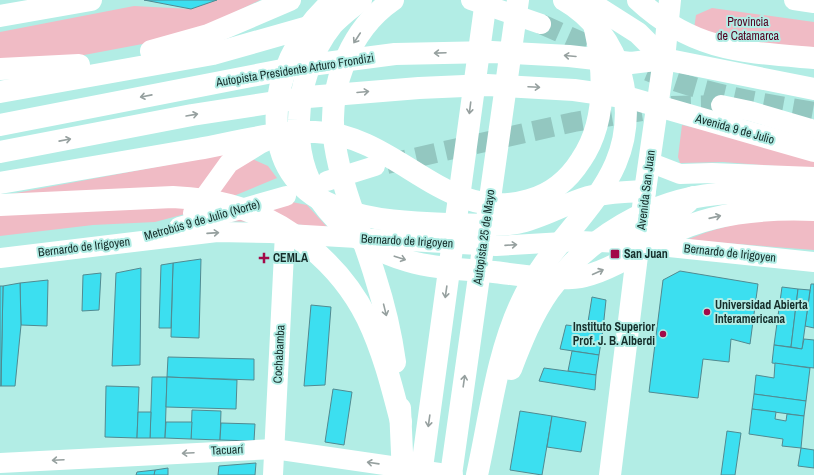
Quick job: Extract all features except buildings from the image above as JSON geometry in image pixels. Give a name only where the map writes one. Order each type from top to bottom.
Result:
[{"type":"main road","points":[[0,16],[91,0]]},
{"type":"main road","points":[[0,81],[184,42],[236,24],[290,0]]},
{"type":"main road","points":[[334,0],[316,18],[301,38],[289,62],[279,94],[277,113],[279,142],[292,190],[305,190],[322,200],[371,218],[413,223],[496,225],[538,218],[588,197],[622,192],[645,191]]},
{"type":"main road","points":[[361,0],[333,25],[320,43],[314,55],[303,88],[299,114],[298,136],[301,156],[309,180],[329,214],[350,232],[385,253],[410,262],[442,267],[511,274],[577,278],[598,272],[670,234],[700,221],[745,212],[814,210]]},
{"type":"main road","points":[[393,0],[369,23],[348,54],[340,75],[337,89],[333,130],[337,156],[347,192],[385,312],[393,353],[401,422],[403,475]]},
{"type":"main road","points":[[0,92],[213,54],[401,0]]},
{"type":"main road","points":[[421,475],[486,0]]},
{"type":"main road","name":"Autopista 25 de Mayo","points":[[452,475],[518,0]]},
{"type":"main road","points":[[478,470],[498,370],[509,332],[518,309],[526,292],[541,269],[607,181],[618,162],[623,144],[626,102],[619,67],[610,47],[597,28],[564,0]]},
{"type":"main road","points":[[586,0],[638,33],[664,59],[814,89]]},
{"type":"main road","points":[[0,183],[282,135],[315,132],[352,137],[379,150],[464,199],[494,206],[523,202],[546,194],[575,170],[586,153],[595,129],[601,95],[597,44],[586,0]]},
{"type":"main road","points":[[638,0],[672,26],[691,37],[710,44],[753,52],[814,58]]},
{"type":"main road","name":"Avenida San Juan","points":[[610,475],[640,244],[645,191],[664,59],[670,0]]},
{"type":"main road","name":"Autopista Presidente Arturo Frondizi","points":[[0,125],[235,78],[326,62],[369,57],[492,52],[568,56],[631,63],[664,59]]},
{"type":"main road","points":[[0,69],[84,64]]},
{"type":"main road","points":[[0,152],[192,115],[308,97],[419,88],[487,85],[542,88],[630,98],[657,106]]},
{"type":"main road","name":"Avenida 9 de Julio","points":[[657,106],[814,151]]},
{"type":"main road","points":[[478,470],[507,379],[528,327],[549,290],[572,263],[599,239],[638,216],[680,201],[716,194],[761,192],[814,194]]},
{"type":"main road","points":[[0,205],[173,197],[202,199],[229,204],[256,213],[287,230],[323,260],[354,297],[366,318],[381,353],[401,422]]},
{"type":"street","points":[[471,0],[541,24]]},
{"type":"street","points":[[794,0],[814,3]]},
{"type":"street","points":[[721,105],[750,111],[814,130]]},
{"type":"street","points":[[175,228],[194,212],[229,163],[260,144],[282,135]]},
{"type":"street","points":[[649,162],[680,174],[712,173],[814,177]]},
{"type":"street","points":[[327,181],[375,166]]},
{"type":"street","points":[[640,244],[688,202],[712,173]]},
{"type":"street","name":"Metrobús 9 de Julio (Norte)","points":[[119,242],[175,228],[292,190]]},
{"type":"street","name":"Bernardo de Irigoyen","points":[[0,258],[119,242],[217,232],[286,233],[496,246],[580,242],[640,244],[814,262]]},
{"type":"street","name":"Cochabamba","points":[[273,475],[286,233]]},
{"type":"street","name":"Tacuarí","points":[[0,463],[274,449],[452,475]]},
{"type":"green space","points":[[217,0],[260,0],[185,36],[47,62],[0,63],[0,32],[134,6],[191,9]]},
{"type":"green space","name":"Provincia de Catamarca","points":[[712,8],[814,22],[814,49],[742,45],[694,29],[696,15]]},
{"type":"green space","points":[[682,125],[737,137],[814,160],[814,169],[723,162],[680,163],[678,157]]},
{"type":"green space","points":[[237,152],[268,166],[277,178],[200,210],[155,222],[93,225],[0,236],[0,196]]},
{"type":"green space","points":[[292,202],[307,205],[328,228],[286,223],[223,221]]},
{"type":"green space","points":[[762,220],[814,220],[814,250],[686,240],[723,227]]},
{"type":"tunnel","points":[[541,24],[611,55]]},
{"type":"tunnel","points":[[648,71],[668,79],[709,91],[814,112]]},
{"type":"tunnel","points":[[671,106],[721,105]]},
{"type":"tunnel","points":[[387,164],[574,122],[642,111]]},
{"type":"place","name":"San Juan","points":[[615,254]]},
{"type":"place","name":"CEMLA","points":[[264,258]]},
{"type":"place","name":"Universidad Abierta Interamericana","points":[[707,312]]},
{"type":"place","name":"Instituto Superior Prof. J. B. Alberdi","points":[[663,334]]}]
